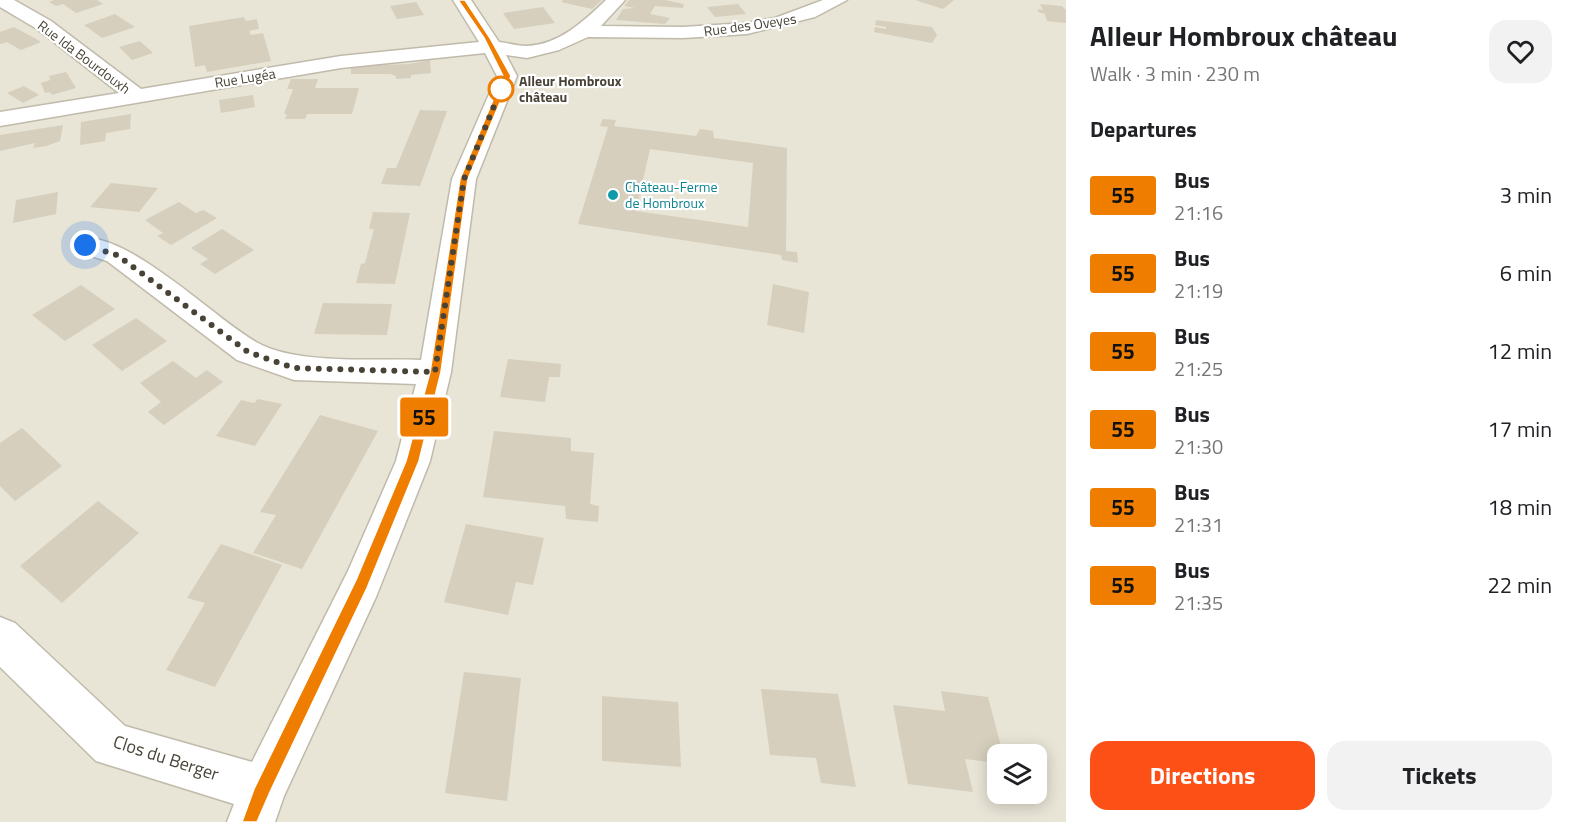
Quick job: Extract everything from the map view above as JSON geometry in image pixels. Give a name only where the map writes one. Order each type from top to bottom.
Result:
[{"type":"street","name":"Rue Ida Bourdouxh","points":[[1,0],[44,26],[136,96]]},
{"type":"street","points":[[257,806],[362,584],[413,461],[435,372],[464,179],[507,76],[462,0]]},
{"type":"street","points":[[585,31],[616,0]]},
{"type":"street","name":"Rue des Oveyes","points":[[585,31],[713,33],[810,15],[838,0]]},
{"type":"street","name":"Rue Lugéa","points":[[0,119],[341,62],[490,47],[527,52],[552,46],[585,31]]},
{"type":"street","points":[[85,245],[117,255],[248,352],[294,368],[435,372]]},
{"type":"street","name":"Clos du Berger","points":[[0,638],[112,745],[257,806]]},
{"type":"shaded area","points":[[0,0],[1066,0],[1066,822],[0,822]]},
{"type":"building","points":[[97,0],[103,4],[76,13],[63,4],[56,6],[49,2]]},
{"type":"building","points":[[563,0],[602,0],[592,9],[561,2]]},
{"type":"building","points":[[629,0],[665,0],[684,4],[683,8],[655,6],[650,14],[670,18],[665,24],[616,20],[623,9],[635,8],[624,6]]},
{"type":"building","points":[[915,0],[954,0],[943,9]]},
{"type":"building","points":[[416,2],[424,15],[397,19],[390,6]]},
{"type":"building","points":[[738,4],[746,14],[715,17],[707,7]]},
{"type":"building","points":[[1040,4],[1062,6],[1066,10],[1066,23],[1047,21],[1045,14],[1038,12],[1038,9],[1043,10]]},
{"type":"building","points":[[543,7],[555,23],[514,29],[503,13]]},
{"type":"building","points":[[115,14],[135,27],[102,38],[84,25]]},
{"type":"building","points":[[244,17],[246,21],[257,19],[259,29],[249,31],[251,35],[263,33],[271,61],[207,72],[205,65],[195,67],[189,26]]},
{"type":"building","points":[[876,20],[932,27],[937,35],[932,43],[874,32],[875,27],[886,29],[886,27],[875,25]]},
{"type":"building","points":[[14,27],[41,42],[21,50],[7,42],[0,44],[0,32]]},
{"type":"building","points":[[140,41],[153,53],[132,60],[119,47]]},
{"type":"building","points":[[430,60],[431,73],[411,75],[411,78],[396,79],[396,76],[390,74],[351,74],[351,66],[409,64]]},
{"type":"building","points":[[66,72],[76,88],[52,95],[50,92],[45,93],[41,83],[50,80],[49,76]]},
{"type":"building","points":[[291,79],[318,79],[315,88],[359,88],[352,114],[307,114],[305,119],[285,119],[287,114],[284,114],[293,89],[287,89]]},
{"type":"building","points":[[24,86],[39,95],[23,103],[7,93]]},
{"type":"building","points":[[253,95],[255,107],[221,113],[219,100]]},
{"type":"building","points":[[420,110],[447,111],[420,186],[381,184],[387,168],[396,168]]},
{"type":"building","points":[[131,114],[130,129],[106,133],[105,141],[80,145],[81,122]]},
{"type":"building","name":"Château-Ferme de Hombroux","points":[[603,119],[616,120],[614,126],[696,136],[700,129],[713,131],[714,138],[787,148],[786,251],[797,252],[798,263],[782,260],[781,255],[578,224],[608,127],[600,126]],"holes":[[[650,149],[753,163],[748,227],[636,211]]]},
{"type":"building","points":[[63,125],[60,141],[46,146],[33,148],[35,143],[0,151],[0,135]]},
{"type":"building","points":[[111,183],[158,188],[139,212],[90,207]]},
{"type":"building","points":[[58,192],[56,214],[13,223],[16,200]]},
{"type":"building","points":[[179,202],[196,213],[203,210],[217,218],[171,245],[157,236],[163,233],[145,220]]},
{"type":"building","points":[[373,212],[410,213],[395,284],[356,283],[361,264],[365,263],[374,229],[369,229]]},
{"type":"building","points":[[222,229],[254,250],[215,274],[200,264],[208,259],[191,248]]},
{"type":"building","points":[[773,284],[809,292],[804,333],[767,325]]},
{"type":"building","points":[[81,285],[115,309],[65,341],[32,315]]},
{"type":"building","points":[[323,303],[392,304],[387,335],[314,334]]},
{"type":"building","points":[[136,318],[167,341],[122,371],[92,345]]},
{"type":"building","points":[[508,359],[561,364],[560,377],[549,377],[545,402],[500,397]]},
{"type":"building","points":[[173,361],[196,378],[207,370],[223,382],[164,425],[148,412],[161,402],[140,383]]},
{"type":"building","points":[[258,399],[282,404],[255,446],[216,436],[241,400],[254,403]]},
{"type":"building","points":[[320,415],[378,431],[302,569],[253,553],[276,515],[260,512]]},
{"type":"building","points":[[22,428],[62,466],[15,501],[0,486],[0,443]]},
{"type":"building","points":[[494,431],[571,438],[571,451],[594,453],[590,504],[599,506],[598,522],[566,519],[565,506],[483,497]]},
{"type":"building","points":[[98,501],[139,533],[62,603],[20,566]]},
{"type":"building","points":[[466,524],[544,538],[533,585],[516,582],[508,615],[444,602]]},
{"type":"building","points":[[221,544],[282,565],[215,687],[166,670],[205,603],[187,598]]},
{"type":"building","points":[[464,672],[521,678],[507,801],[445,793]]},
{"type":"building","points":[[761,689],[838,694],[856,787],[821,783],[816,758],[770,755]]},
{"type":"building","points":[[941,691],[988,697],[1000,744],[987,744],[987,762],[965,759],[973,792],[908,784],[893,705],[945,711]]},
{"type":"building","points":[[602,696],[678,702],[681,767],[602,761]]},
{"type":"bus line","name":"55","points":[[251,822],[263,789],[362,584],[413,461],[435,372],[464,179],[507,76],[487,38],[462,0]]},
{"type":"place","name":"Alleur Hombroux château","points":[[501,89]]},
{"type":"place","name":"Château-Ferme de Hombroux","points":[[613,195]]},
{"type":"route","points":[[85,245],[117,255],[248,352],[294,368],[435,372],[464,179],[501,89]]}]
